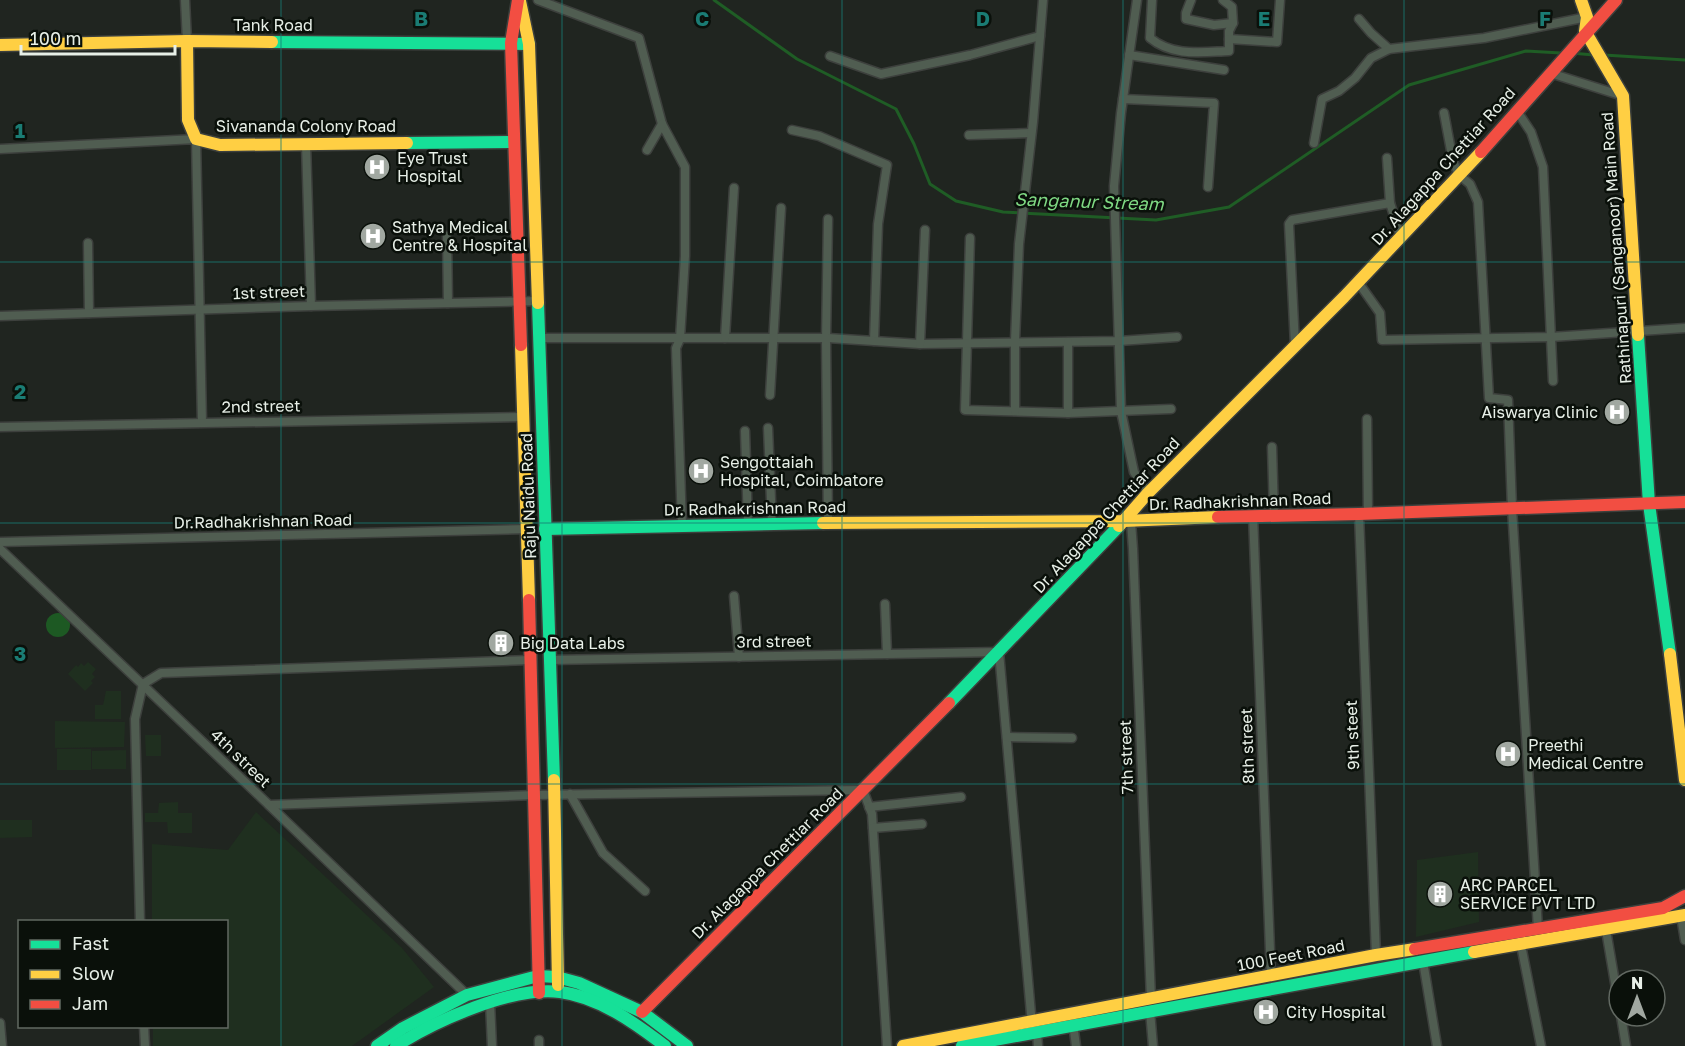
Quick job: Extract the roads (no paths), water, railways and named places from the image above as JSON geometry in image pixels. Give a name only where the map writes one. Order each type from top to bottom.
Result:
[{"type":"main road","name":"Raju Naidu Road","points":[[519,0],[511,43],[539,993]]},
{"type":"main road","name":"Raju Naidu Road","points":[[519,0],[529,44],[554,794],[558,992]]},
{"type":"main road","points":[[1581,0],[1587,17],[1588,35]]},
{"type":"main road","name":"Dr. Alagappa Chettiar Road","points":[[642,1012],[999,652],[1148,493],[1358,282],[1459,176],[1574,44],[1588,35],[1616,0]]},
{"type":"main road","name":"Rathinapuri (Sanganoor) Main Road","points":[[1588,35],[1623,96],[1649,504],[1676,694],[1685,780]]},
{"type":"main road","name":"Tank Road","points":[[0,45],[187,41],[529,44]]},
{"type":"main road","name":"Sivananda Colony Road","points":[[187,41],[188,120],[196,139],[220,145],[514,142]]},
{"type":"main road","name":"Dr. Radhakrishnan Road","points":[[545,529],[828,523],[1124,521],[1274,514],[1364,514],[1685,502]]},
{"type":"main road","name":"100 Feet Road","points":[[1150,1005],[1271,976],[1376,955],[1663,908],[1685,896]]},
{"type":"main road","points":[[1663,908],[1684,912]]},
{"type":"main road","name":"100 Feet Road","points":[[903,1046],[1034,1029],[1072,1019],[1150,1005],[1606,930],[1684,912]]},
{"type":"main road","points":[[377,1046],[403,1028],[467,994],[538,976],[557,977],[579,983],[642,1012],[687,1046]]},
{"type":"main road","points":[[396,1046],[407,1037],[474,1007],[539,993],[558,992],[605,1007],[639,1026],[665,1046]]},
{"type":"main road","name":"100 Feet Road","points":[[962,1046],[1003,1042],[1034,1029]]},
{"type":"street","points":[[185,0],[187,41]]},
{"type":"street","points":[[538,0],[639,38],[662,124],[685,167],[685,256],[680,339],[676,348],[682,526]]},
{"type":"street","points":[[1015,411],[1015,341],[1021,232],[1043,0]]},
{"type":"street","points":[[1137,0],[1114,186],[1121,411],[1134,472],[1148,493]]},
{"type":"street","points":[[1152,0],[1150,38],[1159,46],[1182,53],[1229,51],[1229,30],[1233,23],[1232,7],[1223,0]]},
{"type":"street","points":[[1191,0],[1186,19],[1214,25],[1233,23]]},
{"type":"street","points":[[1229,39],[1277,42],[1280,0]]},
{"type":"street","points":[[1314,143],[1322,99],[1339,91],[1355,78],[1371,58],[1389,49],[1484,38],[1587,17]]},
{"type":"street","points":[[1359,19],[1389,49]]},
{"type":"street","points":[[830,56],[881,74],[970,55],[1040,36]]},
{"type":"street","points":[[1130,55],[1224,70]]},
{"type":"street","points":[[1552,71],[1623,96]]},
{"type":"street","points":[[1123,99],[1214,104],[1208,187]]},
{"type":"street","points":[[1516,111],[1531,132],[1543,167],[1553,381]]},
{"type":"street","points":[[1444,113],[1453,161],[1459,176],[1470,184],[1478,202],[1489,398],[1508,400],[1512,508],[1538,929]]},
{"type":"street","points":[[647,150],[662,124]]},
{"type":"street","points":[[792,130],[819,136],[887,165],[878,224],[874,341]]},
{"type":"street","points":[[969,135],[1032,133]]},
{"type":"street","points":[[0,149],[196,139],[202,422]]},
{"type":"street","points":[[306,144],[311,306]]},
{"type":"street","points":[[1387,158],[1390,203],[1401,237]]},
{"type":"street","points":[[725,338],[734,188]]},
{"type":"street","points":[[1295,345],[1289,224],[1292,220],[1390,203]]},
{"type":"street","points":[[770,395],[781,208]]},
{"type":"street","points":[[828,219],[826,340],[828,523]]},
{"type":"street","points":[[920,344],[925,230]]},
{"type":"street","points":[[447,236],[448,303]]},
{"type":"street","points":[[970,238],[965,410],[1068,413],[1170,409]]},
{"type":"street","points":[[88,243],[89,313]]},
{"type":"street","points":[[1358,282],[1380,313],[1382,340],[1551,338],[1685,327]]},
{"type":"street","name":"1st street","points":[[0,316],[538,301]]},
{"type":"street","points":[[540,338],[725,338],[920,344],[1068,342],[1177,337]]},
{"type":"street","points":[[1068,342],[1068,413]]},
{"type":"street","name":"2nd street","points":[[0,427],[523,417]]},
{"type":"street","name":"9th steet","points":[[1367,419],[1364,514],[1376,955]]},
{"type":"street","points":[[768,428],[772,524]]},
{"type":"street","points":[[745,431],[748,525]]},
{"type":"street","points":[[1272,447],[1274,514]]},
{"type":"street","name":"8th street","points":[[1253,515],[1271,976]]},
{"type":"street","name":"7th street","points":[[1124,521],[1131,522],[1133,549],[1150,1005]]},
{"type":"street","name":"Dr.Radhakrishnan Road","points":[[0,542],[527,529]]},
{"type":"street","name":"4th street","points":[[0,549],[269,805],[554,794]]},
{"type":"street","points":[[734,596],[739,657]]},
{"type":"street","points":[[885,604],[887,654]]},
{"type":"street","points":[[999,652],[1034,1029],[1038,1046]]},
{"type":"street","name":"3rd street","points":[[549,660],[999,652]]},
{"type":"street","points":[[140,920],[135,719],[143,684],[161,674],[530,660]]},
{"type":"street","points":[[1007,737],[1072,738]]},
{"type":"street","points":[[554,794],[863,790],[873,828],[886,1046]]},
{"type":"street","points":[[570,794],[603,853],[645,891]]},
{"type":"street","points":[[869,807],[961,797]]},
{"type":"street","points":[[269,805],[467,994]]},
{"type":"street","points":[[873,828],[922,824]]},
{"type":"street","points":[[1684,912],[1685,940]]},
{"type":"street","points":[[1606,930],[1613,968]]},
{"type":"street","points":[[1521,945],[1541,1046]]},
{"type":"street","points":[[1424,961],[1437,1046]]},
{"type":"street","points":[[490,1003],[492,1046]]},
{"type":"street","points":[[1150,1005],[1154,1046]]},
{"type":"street","points":[[1072,1019],[1076,1046]]},
{"type":"street","points":[[0,1023],[2,1046]]},
{"type":"street","points":[[144,1028],[145,1046]]},
{"type":"street","points":[[1623,1028],[1626,1046]]},
{"type":"waterway","name":"Sanganur Stream","points":[[714,0],[797,59],[896,109],[914,144],[930,184],[956,201],[1003,212],[1156,220],[1229,207],[1409,85],[1526,51],[1561,53]]},
{"type":"waterway","name":"Sanganur Stream","points":[[1571,53],[1594,55]]},
{"type":"waterway","name":"Sanganur Stream","points":[[1604,55],[1685,60]]},
{"type":"place","name":"Eye Trust Hospital","points":[[377,167]]},
{"type":"place","name":"Sathya Medical Centre & Hospital","points":[[373,236]]},
{"type":"place","name":"Aiswarya Clinic","points":[[1617,412]]},
{"type":"place","name":"Sengottaiah Hospital, Coimbatore","points":[[701,471]]},
{"type":"place","name":"Big Data Labs","points":[[501,643]]},
{"type":"place","name":"Preethi Medical Centre","points":[[1508,754]]},
{"type":"place","name":"ARC PARCEL SERVICE PVT LTD","points":[[1440,894]]},
{"type":"place","name":"City Hospital","points":[[1266,1012]]}]
